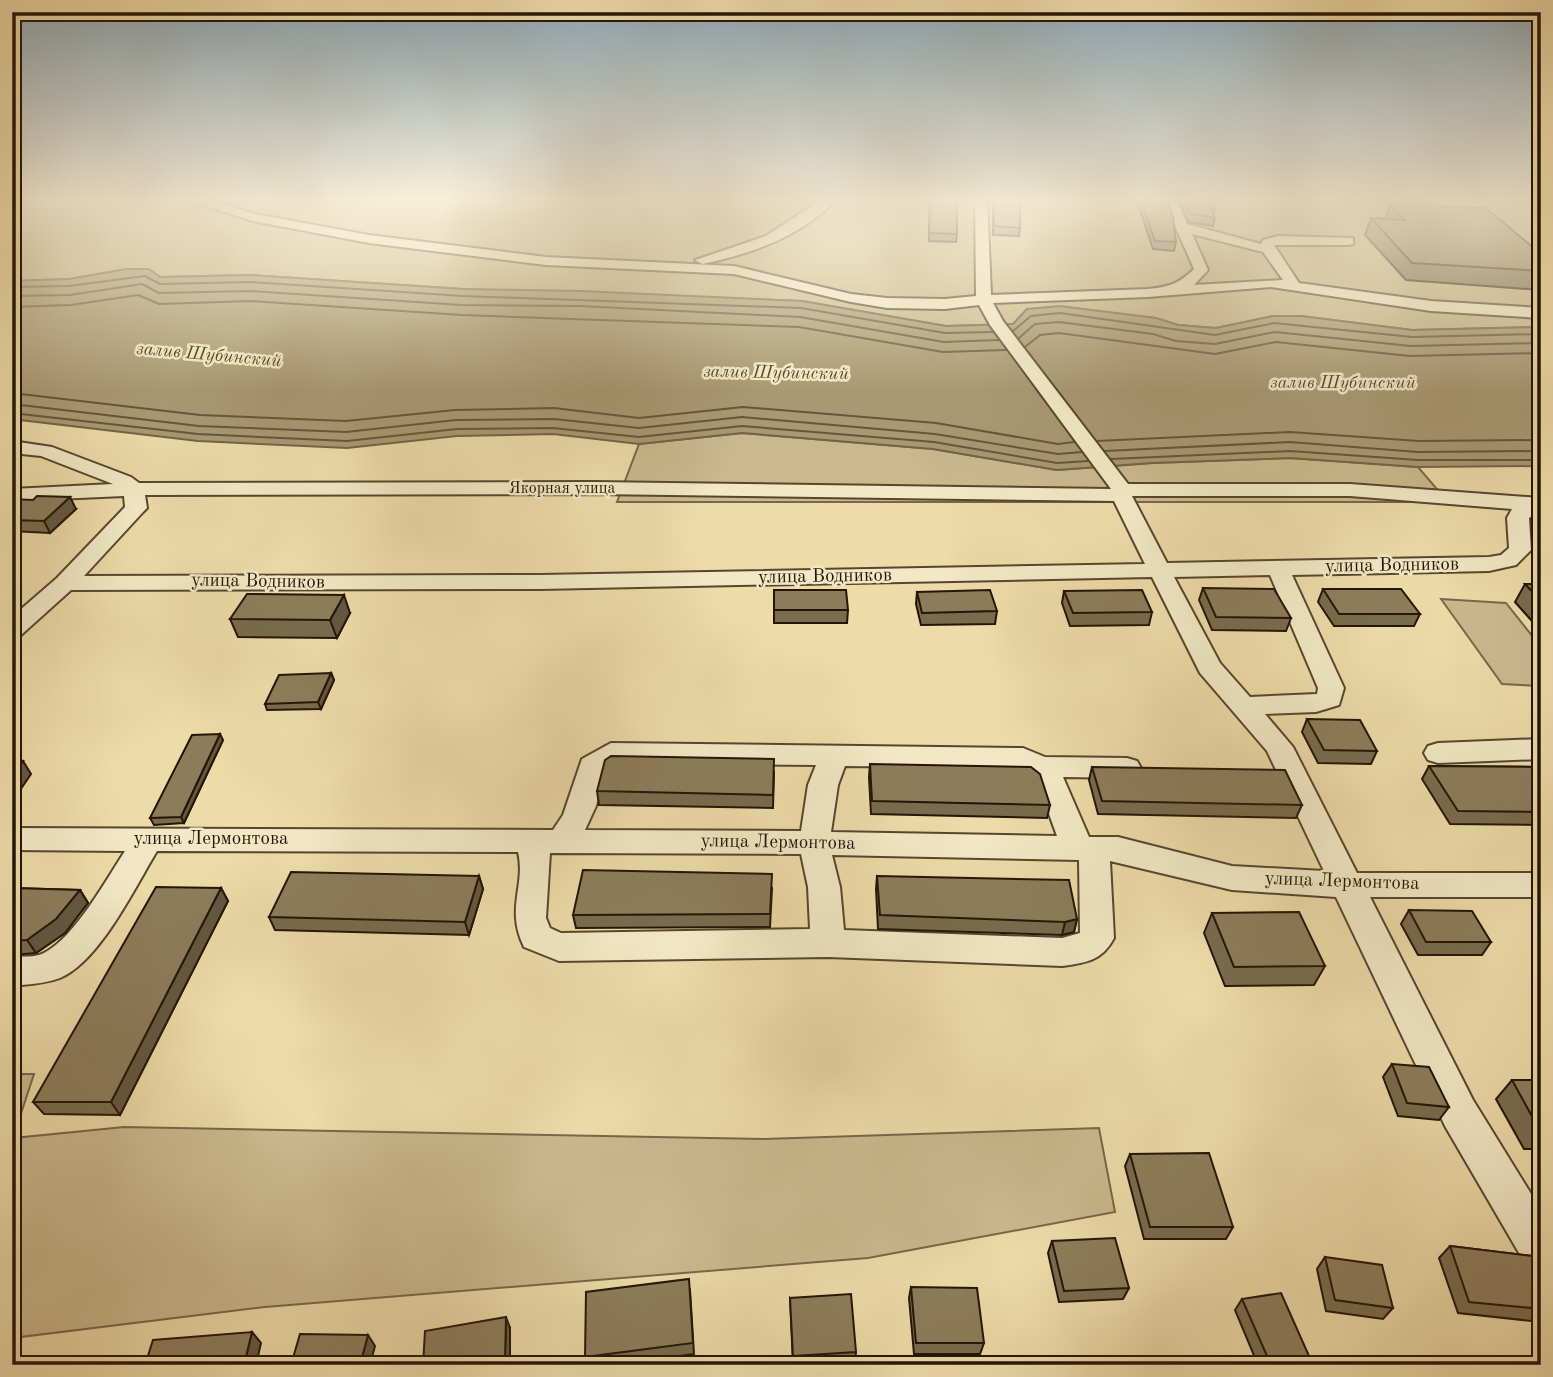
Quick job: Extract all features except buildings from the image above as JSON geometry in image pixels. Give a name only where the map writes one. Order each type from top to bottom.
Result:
[{"type":"street","points":[[577,262],[734,270],[851,298],[887,303],[945,304],[1325,280],[1443,291]]},
{"type":"street","points":[[669,266],[686,262]]},
{"type":"street","points":[[983,262],[984,300],[996,322],[1117,486],[1209,667],[1279,747],[1277,770],[1348,885],[1459,1113],[1541,1250]]},
{"type":"street","points":[[1174,290],[1188,284],[1201,270],[1198,262]]},
{"type":"street","points":[[1277,262],[1292,282]]},
{"type":"street","points":[[1271,283],[1431,306],[1541,313]]},
{"type":"street","name":"Якорная улица","points":[[12,447],[45,451],[124,481],[134,489],[1117,486],[1350,490],[1537,504]]},
{"type":"street","points":[[12,495],[134,489],[136,508],[65,583],[12,630]]},
{"type":"street","name":"улица Водников","points":[[65,583],[392,584],[1489,564],[1508,560],[1520,550],[1518,518],[1522,510],[1537,504]]},
{"type":"street","points":[[1243,706],[1316,704],[1330,699],[1331,688],[1278,568]]},
{"type":"street","points":[[1438,753],[1541,749]]},
{"type":"street","points":[[561,841],[573,827],[581,809],[592,766],[611,753],[1023,758],[1042,767],[1152,768]]},
{"type":"street","points":[[828,943],[824,887],[814,843],[823,785],[832,760],[844,754]]},
{"type":"street","points":[[526,840],[535,854],[530,918],[536,937],[559,947],[828,943],[1062,952],[1085,949],[1097,938],[1087,849],[1067,834],[1061,805],[1042,767]]},
{"type":"street","name":"улица Лермонтова","points":[[12,839],[526,840],[1118,849],[1232,878],[1348,885],[1541,885]]},
{"type":"street","points":[[12,972],[51,967],[69,951],[96,919],[149,839]]},
{"type":"shaded area","points":[[12,262],[1541,262],[1541,327],[1412,330],[1301,316],[1273,316],[1216,328],[1178,325],[1156,318],[1027,309],[1013,324],[946,326],[802,301],[463,289],[251,275],[160,277],[148,269],[127,269],[69,279],[12,281]]},
{"type":"shaded area","points":[[742,433],[933,449],[1057,470],[1152,463],[1290,458],[1418,467],[1448,502],[617,502],[639,444]]},
{"type":"shaded area","points":[[1441,599],[1506,603],[1541,647],[1541,686],[1502,684]]},
{"type":"shaded area","points":[[12,1074],[34,1074],[13,1138],[124,1127],[764,1139],[1099,1128],[1115,1212],[868,1258],[265,1307],[12,1338]]},
{"type":"water","name":"залив Шубинский","points":[[127,269],[149,269],[160,277],[251,275],[463,289],[581,291],[802,301],[946,326],[1013,324],[1027,309],[1060,306],[1156,318],[1178,325],[1216,328],[1273,316],[1301,316],[1412,330],[1541,327],[1541,466],[1418,467],[1290,458],[1152,463],[1057,470],[933,449],[742,433],[639,444],[553,434],[457,436],[347,448],[198,441],[12,419],[12,281],[69,279]]}]
